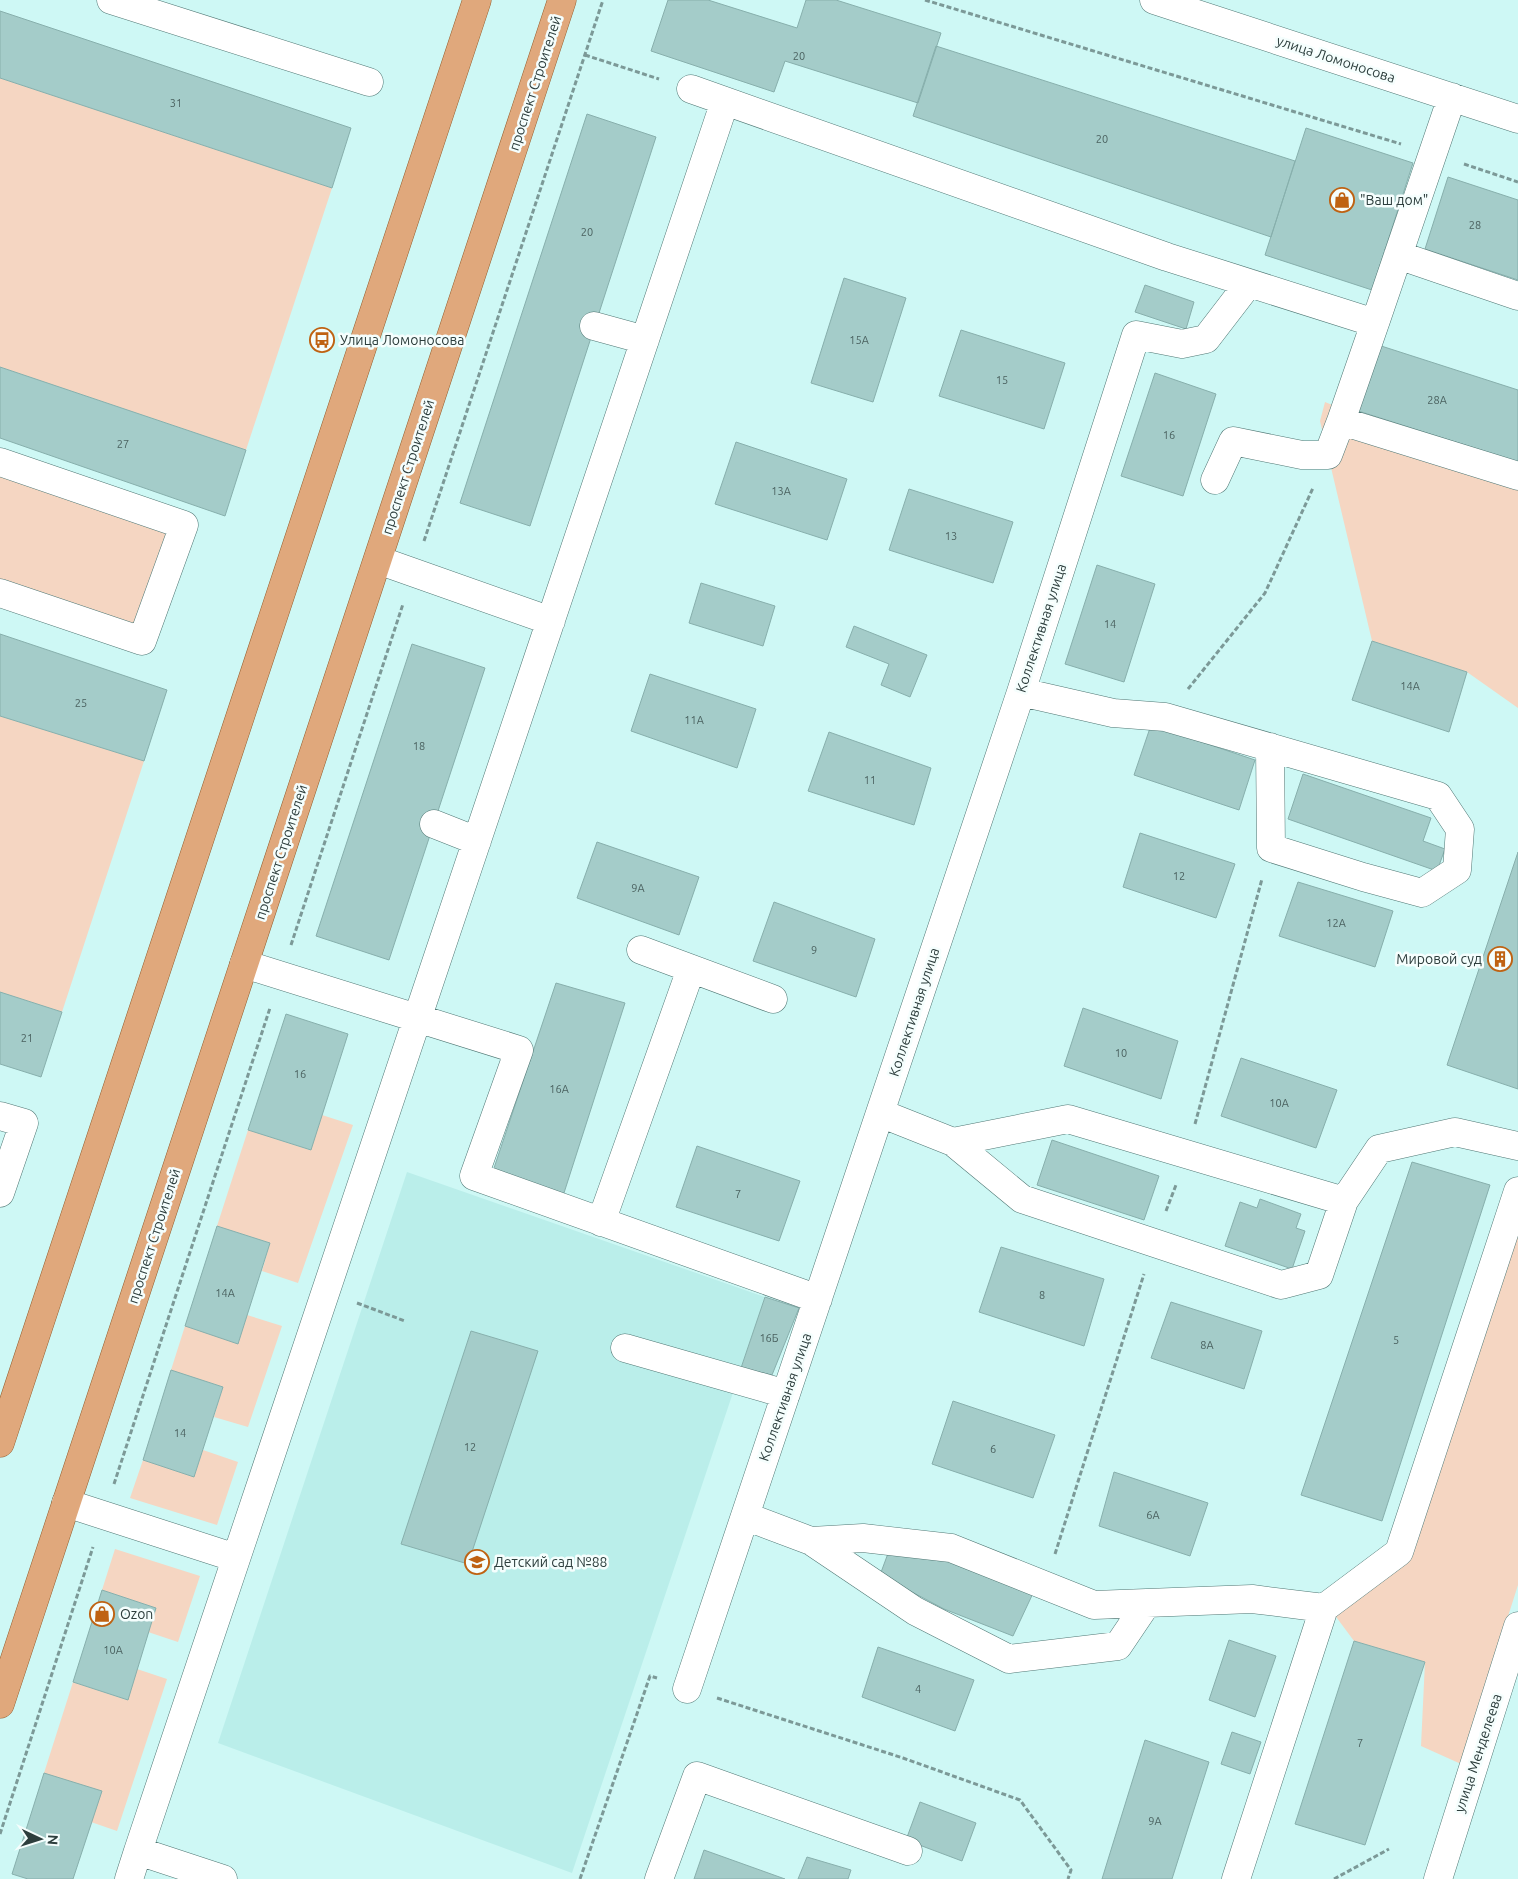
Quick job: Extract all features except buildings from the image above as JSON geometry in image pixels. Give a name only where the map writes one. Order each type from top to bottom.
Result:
[{"type":"main road","points":[[0,1443],[477,0]]},
{"type":"main road","name":"проспект Строителей","points":[[0,1704],[562,0]]},
{"type":"street","points":[[111,0],[369,82]]},
{"type":"street","name":"улица Ломоносова","points":[[1154,0],[1209,8],[1452,97],[1518,119]]},
{"type":"street","points":[[691,89],[1167,257],[1375,323]]},
{"type":"street","points":[[1215,480],[1233,441],[1302,455],[1328,455],[1452,97]]},
{"type":"street","points":[[129,1879],[725,101]]},
{"type":"street","points":[[1398,256],[1518,296]]},
{"type":"street","name":"Коллективная улица","points":[[687,1688],[1021,692],[1136,335],[1182,344],[1206,339],[1249,283]]},
{"type":"street","points":[[594,326],[645,340]]},
{"type":"street","points":[[1341,421],[1518,476]]},
{"type":"street","points":[[0,462],[184,525],[142,641],[0,593]]},
{"type":"street","points":[[378,560],[551,621]]},
{"type":"street","points":[[1021,692],[1113,713],[1166,717],[1270,747],[1438,796],[1460,829],[1457,870],[1422,893],[1363,877],[1271,848],[1270,747]]},
{"type":"street","points":[[434,824],[477,841]]},
{"type":"street","points":[[641,950],[773,1000]]},
{"type":"street","points":[[244,964],[418,1020],[519,1050],[474,1176],[818,1299]]},
{"type":"street","points":[[601,1222],[691,969]]},
{"type":"street","points":[[880,1114],[952,1142],[1022,1199],[1281,1285],[1319,1275],[1344,1201],[1379,1149],[1455,1132],[1518,1146]]},
{"type":"street","points":[[0,1116],[24,1123],[0,1193]]},
{"type":"street","points":[[952,1142],[1068,1119],[1344,1201]]},
{"type":"street","points":[[1236,1879],[1324,1608],[1399,1552],[1518,1191]]},
{"type":"street","points":[[625,1348],[786,1394]]},
{"type":"street","points":[[66,1504],[236,1558]]},
{"type":"street","points":[[745,1516],[811,1541],[915,1611],[1009,1658],[1118,1646],[1146,1603]]},
{"type":"street","points":[[811,1541],[863,1538],[951,1548],[1094,1605],[1252,1599],[1324,1608]]},
{"type":"street","name":"улица Менделеева","points":[[1438,1879],[1518,1626]]},
{"type":"street","points":[[659,1879],[697,1776],[908,1851]]},
{"type":"street","points":[[138,1851],[223,1879]]},
{"type":"path","points":[[0,1834],[584,55],[604,0]]},
{"type":"path","points":[[925,0],[1433,154],[1518,182]]},
{"type":"path","points":[[584,55],[691,89]]},
{"type":"path","points":[[1166,717],[1265,593],[1328,455]]},
{"type":"path","points":[[326,1292],[405,1321]]},
{"type":"path","points":[[903,1758],[1020,1800],[1071,1870],[1068,1879]]},
{"type":"path","points":[[1334,1879],[1389,1849]]},
{"type":"shaded area","points":[[0,78],[332,188],[246,450],[0,367]]},
{"type":"shaded area","points":[[1325,402],[1518,481],[1518,708],[1467,672],[1372,641],[1320,421]]},
{"type":"shaded area","points":[[0,462],[184,525],[142,641],[0,593]]},
{"type":"shaded area","points":[[0,716],[144,761],[62,1012],[0,992]]},
{"type":"shaded area","points":[[322,1115],[353,1125],[298,1283],[262,1271],[270,1243],[217,1226],[248,1130],[310,1150]]},
{"type":"shaded area","name":"Детский сад №88","points":[[407,1172],[765,1297],[572,1873],[218,1743]]},
{"type":"shaded area","points":[[1518,1211],[1518,1585],[1461,1764],[1421,1746],[1425,1662],[1354,1641],[1331,1610],[1405,1557]]},
{"type":"shaded area","points":[[247,1315],[282,1326],[248,1427],[214,1417],[223,1387],[171,1370],[185,1326],[238,1343]]},
{"type":"shaded area","points":[[203,1450],[238,1462],[217,1525],[130,1498],[143,1460],[194,1477]]},
{"type":"shaded area","points":[[115,1549],[200,1576],[178,1642],[148,1632],[156,1608],[102,1590]]},
{"type":"shaded area","points":[[137,1669],[167,1679],[117,1831],[91,1822],[44,1773],[73,1682],[127,1700]]},
{"type":"place","name":"\"Ваш дом\"","points":[[1342,200]]},
{"type":"place","name":"Улица Ломоносова","points":[[322,340]]},
{"type":"place","name":"Мировой суд","points":[[1500,959]]},
{"type":"place","name":"Детский сад №88","points":[[477,1562]]},
{"type":"place","name":"Ozon","points":[[102,1614]]}]
